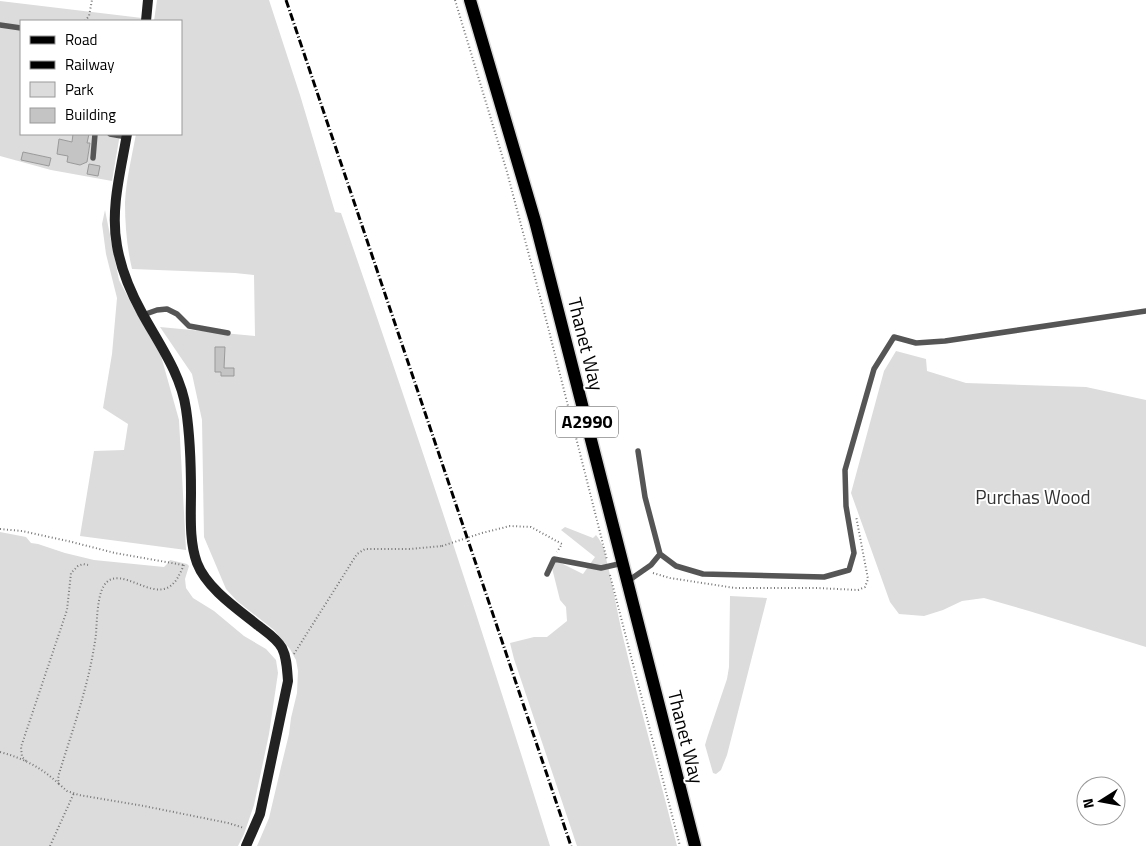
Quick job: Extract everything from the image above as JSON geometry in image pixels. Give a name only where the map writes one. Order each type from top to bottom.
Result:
[{"type":"main road","points":[[146,17],[148,0]]},
{"type":"main road","name":"Thanet Way","points":[[470,0],[535,220],[695,846]]},
{"type":"main road","points":[[127,135],[118,182],[115,230],[117,246],[127,282],[143,315],[164,350],[182,392],[186,408],[189,441],[192,533],[198,564],[208,581],[223,597],[273,637],[281,646],[287,664],[288,681],[260,814],[246,846]]},
{"type":"lane","points":[[0,25],[20,28]]},
{"type":"lane","points":[[93,158],[95,135]]},
{"type":"lane","points":[[143,315],[167,309],[177,314],[189,326],[228,333]]},
{"type":"lane","points":[[638,451],[645,497],[660,554],[676,566],[702,574],[824,577],[849,570],[854,553],[846,506],[845,470],[874,369],[894,337],[916,343],[945,341],[1146,310]]},
{"type":"lane","points":[[628,581],[651,565],[660,554]]},
{"type":"lane","points":[[547,574],[554,559],[601,568],[623,563]]},
{"type":"path","points":[[85,20],[88,16],[92,0]]},
{"type":"path","points":[[455,0],[507,172],[680,846]]},
{"type":"path","points":[[287,664],[357,554],[366,549],[410,549],[442,546],[510,526],[531,527],[562,544],[554,559]]},
{"type":"path","points":[[0,529],[22,531],[115,553],[184,565],[198,564]]},
{"type":"path","points":[[26,761],[22,757],[21,748],[56,648],[67,610],[71,573],[78,566],[88,565]]},
{"type":"path","points":[[59,784],[58,774],[76,721],[90,670],[101,593],[104,586],[112,578],[118,578],[154,589],[163,589],[177,579],[184,565]]},
{"type":"path","points":[[0,752],[26,761],[42,770],[67,791],[228,823],[252,831]]},
{"type":"path","points":[[50,846],[74,793]]},
{"type":"green space","points":[[157,0],[269,0],[335,212],[341,213],[395,371],[474,608],[550,846],[257,846],[269,818],[289,734],[297,693],[298,671],[296,660],[290,649],[274,630],[237,601],[226,589],[204,537],[202,420],[192,374],[160,327],[255,336],[254,275],[132,269],[125,220],[128,177],[136,135],[182,135],[182,20],[154,20]],"holes":[[[215,347],[224,347],[224,368],[233,376],[222,376]]]},
{"type":"green space","points":[[0,1],[142,18],[142,20],[20,20],[20,135],[73,135],[72,142],[59,139],[57,154],[68,156],[67,162],[80,165],[87,162],[90,144],[87,143],[89,135],[120,135],[112,181],[51,170],[0,156]],"holes":[[[23,152],[51,158],[49,166],[22,160]]]},
{"type":"green space","points":[[105,210],[119,280],[161,356],[179,420],[186,550],[80,536],[94,451],[124,450],[128,424],[103,408],[112,354],[117,298],[106,254],[102,224]]},
{"type":"green space","name":"Purchas Wood","points":[[896,351],[926,359],[927,371],[966,383],[1086,387],[1146,400],[1146,647],[984,598],[962,601],[924,616],[899,614],[890,602],[851,493],[884,371]]},
{"type":"green space","points":[[565,527],[593,538],[596,535],[603,547],[622,633],[677,846],[577,846],[510,643],[534,637],[547,637],[567,621],[566,607],[560,600],[552,568],[555,561],[583,574],[595,557],[561,530]]},
{"type":"green space","points":[[0,532],[26,537],[31,543],[94,560],[164,567],[170,560],[187,564],[189,566],[185,579],[186,588],[193,598],[214,611],[244,636],[266,649],[276,660],[278,673],[269,734],[254,805],[238,846],[0,846]]},
{"type":"green space","points":[[730,596],[767,598],[727,755],[721,770],[716,774],[713,773],[705,745],[727,679],[729,667]]},
{"type":"building","points":[[73,135],[89,135],[87,143],[90,143],[87,162],[80,165],[67,162],[68,156],[57,154],[59,139],[72,142]]},
{"type":"building","points":[[23,152],[51,158],[49,166],[21,160]]},
{"type":"building","points":[[89,164],[100,166],[98,176],[87,174]]},
{"type":"building","points":[[215,347],[225,347],[224,368],[234,368],[234,376],[221,376],[221,372],[215,372]]},
{"type":"railway","points":[[286,0],[571,846]]}]
